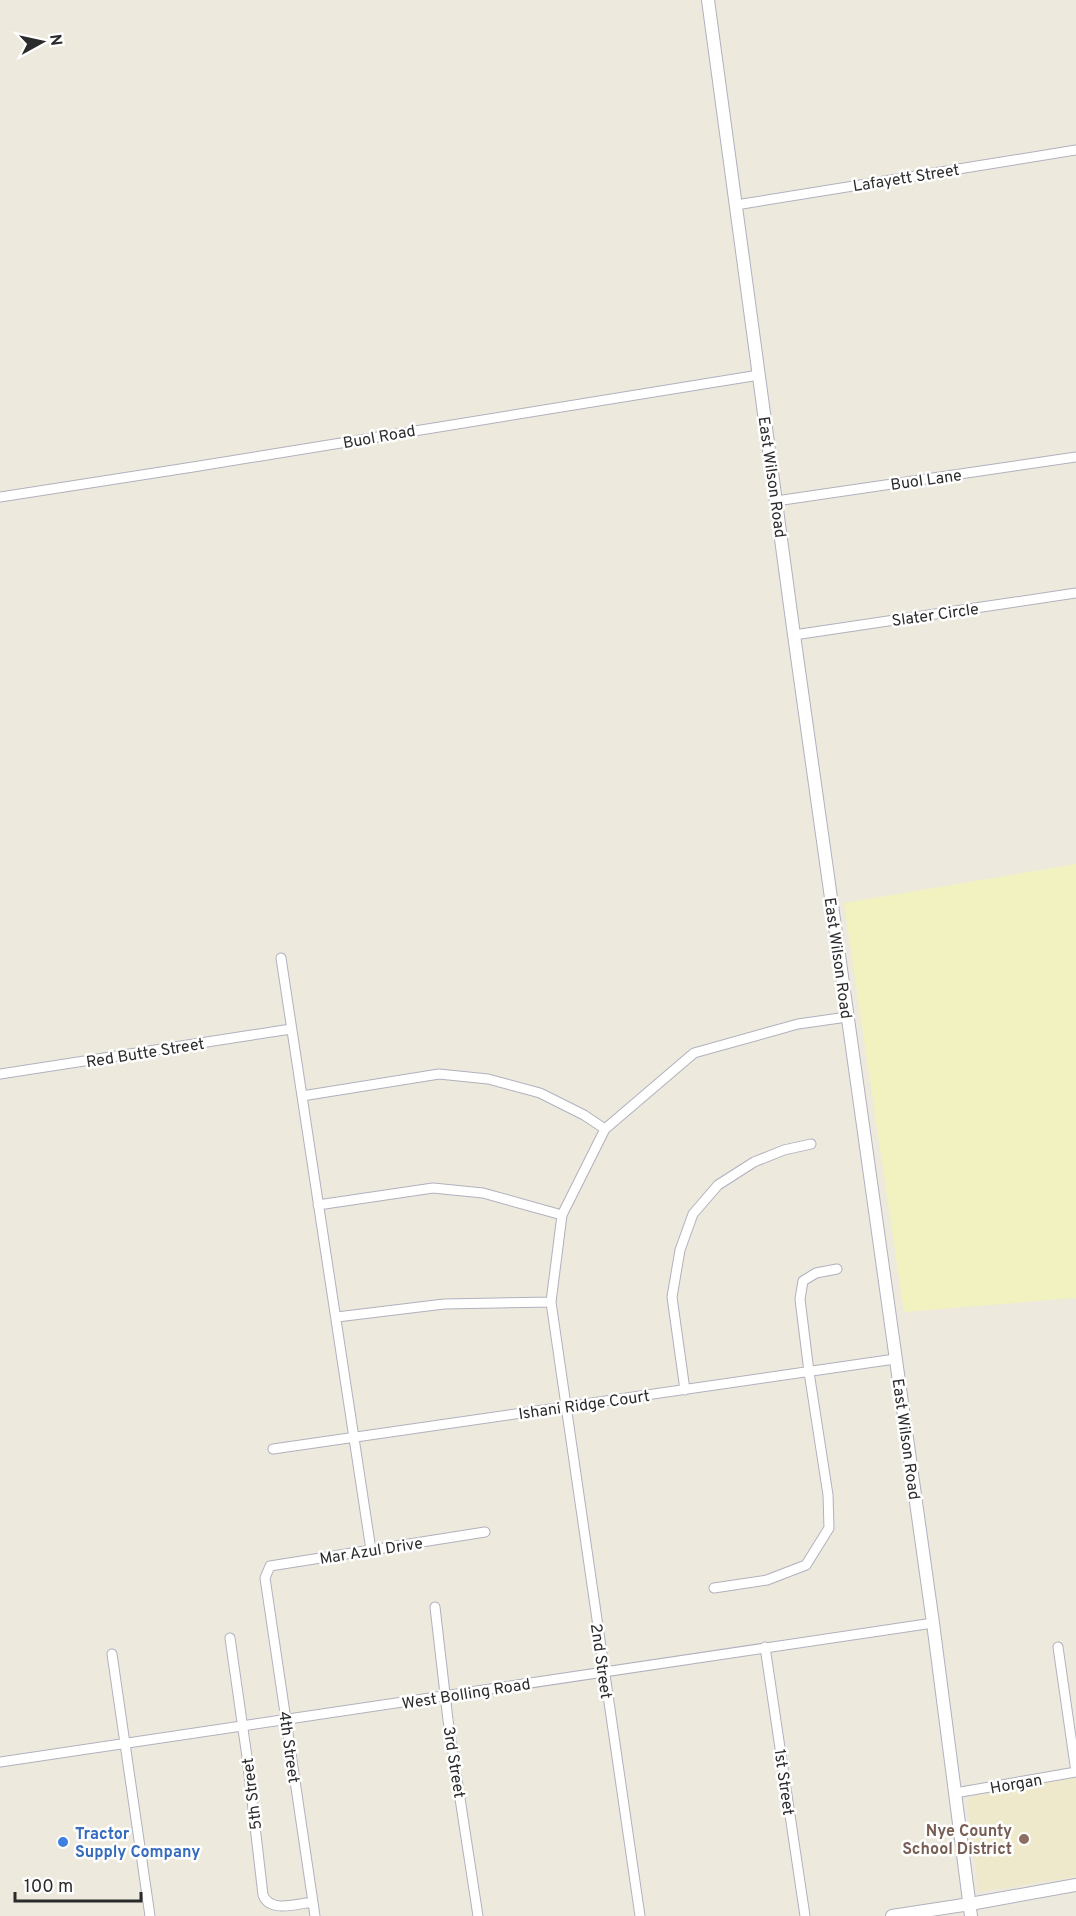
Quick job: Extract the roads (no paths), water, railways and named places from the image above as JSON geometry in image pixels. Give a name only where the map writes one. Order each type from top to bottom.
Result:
[{"type":"street","name":"East Wilson Road","points":[[708,0],[794,635],[933,1623],[970,1910]]},
{"type":"street","name":"Lafayett Street","points":[[736,205],[1076,150]]},
{"type":"street","name":"Buol Road","points":[[0,497],[759,375]]},
{"type":"street","name":"Buol Lane","points":[[776,501],[1076,457]]},
{"type":"street","name":"Slater Circle","points":[[794,635],[1076,593]]},
{"type":"street","points":[[281,958],[371,1550]]},
{"type":"street","points":[[302,1096],[439,1074],[488,1079],[540,1093],[584,1115],[605,1129],[694,1053],[798,1024],[847,1017]]},
{"type":"street","name":"Red Butte Street","points":[[0,1074],[291,1029]]},
{"type":"street","name":"2nd Street","points":[[605,1129],[562,1215],[550,1302],[639,1916]]},
{"type":"street","points":[[685,1390],[672,1297],[681,1250],[693,1214],[718,1185],[754,1162],[784,1150],[811,1144]]},
{"type":"street","points":[[318,1205],[433,1188],[483,1193],[562,1215]]},
{"type":"street","points":[[714,1588],[767,1580],[807,1564],[829,1528],[828,1495],[800,1299],[804,1281],[816,1273],[837,1269]]},
{"type":"street","points":[[337,1317],[444,1304],[550,1302]]},
{"type":"street","name":"Ishani Ridge Court","points":[[273,1449],[895,1359]]},
{"type":"street","name":"Mar Azul Drive","points":[[265,1578],[270,1566],[485,1532]]},
{"type":"street","name":"4th Street","points":[[265,1578],[315,1916]]},
{"type":"street","name":"3rd Street","points":[[435,1607],[478,1916]]},
{"type":"street","name":"West Bolling Road","points":[[0,1762],[933,1623]]},
{"type":"street","name":"5th Street","points":[[230,1638],[248,1757],[263,1895],[271,1905],[282,1906],[312,1902]]},
{"type":"street","name":"1st Street","points":[[765,1647],[805,1916]]},
{"type":"street","points":[[1058,1647],[1076,1772]]},
{"type":"street","points":[[112,1654],[150,1916]]},
{"type":"street","name":"Horgan","points":[[955,1793],[1076,1772]]},
{"type":"street","points":[[892,1916],[970,1910],[1076,1885]]},
{"type":"place","name":"Nye County School District","points":[[1024,1839]]},
{"type":"place","name":"Tractor Supply Company","points":[[63,1842]]}]
